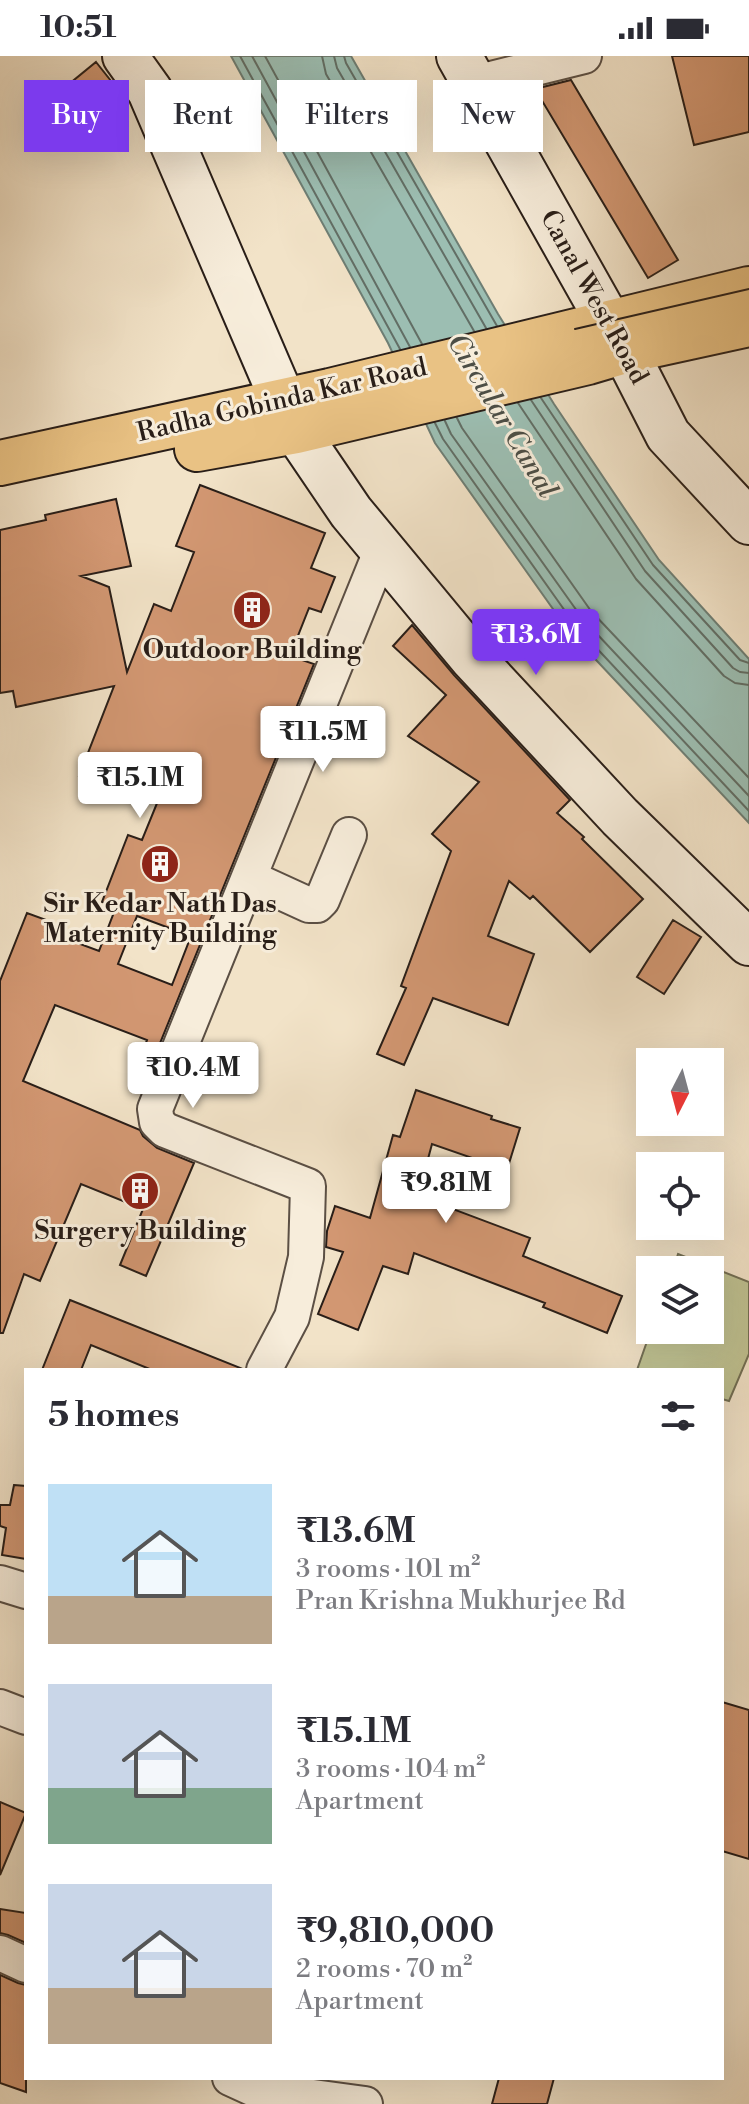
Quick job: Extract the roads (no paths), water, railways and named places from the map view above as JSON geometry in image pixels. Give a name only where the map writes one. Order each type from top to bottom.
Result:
[{"type":"main road","points":[[125,56],[150,91],[310,411],[351,512],[493,681],[620,817],[749,943]]},
{"type":"main road","name":"Canal West Road","points":[[467,69],[597,342],[668,435],[749,522]]},
{"type":"main road","name":"Radha Gobinda Kar Road","points":[[0,494],[153,457],[310,411],[597,342],[749,289]]},
{"type":"main road","name":"Radha Gobinda Kar Road","points":[[597,342],[749,324]]},
{"type":"main road","name":"Radha Gobinda Kar Road","points":[[0,463],[310,411]]},
{"type":"street","points":[[467,69],[584,56]]},
{"type":"street","points":[[265,1368],[292,1317],[303,1272],[308,1186],[165,1130],[157,1122],[155,1109],[382,549]]},
{"type":"street","points":[[250,878],[309,905],[317,905],[322,900],[349,835]]},
{"type":"street","points":[[0,1583],[24,1590]]},
{"type":"street","points":[[0,1953],[24,1964]]},
{"type":"street","points":[[247,2087],[365,2104]]},
{"type":"water","points":[[231,56],[351,56],[365,80],[277,80],[277,140],[261,111],[261,80],[244,80]]},
{"type":"water","name":"Circular Canal","points":[[284,152],[406,152],[498,314],[554,404],[659,560],[749,659],[749,823],[568,630],[435,443],[388,343]]},
{"type":"tram line","points":[[575,329],[749,289]]},
{"type":"place","name":"Outdoor Building","points":[[252,610]]},
{"type":"place","name":"Sir Kedar Nath Das Maternity Building","points":[[160,864]]},
{"type":"place","name":"Surgery Building","points":[[140,1191]]}]
